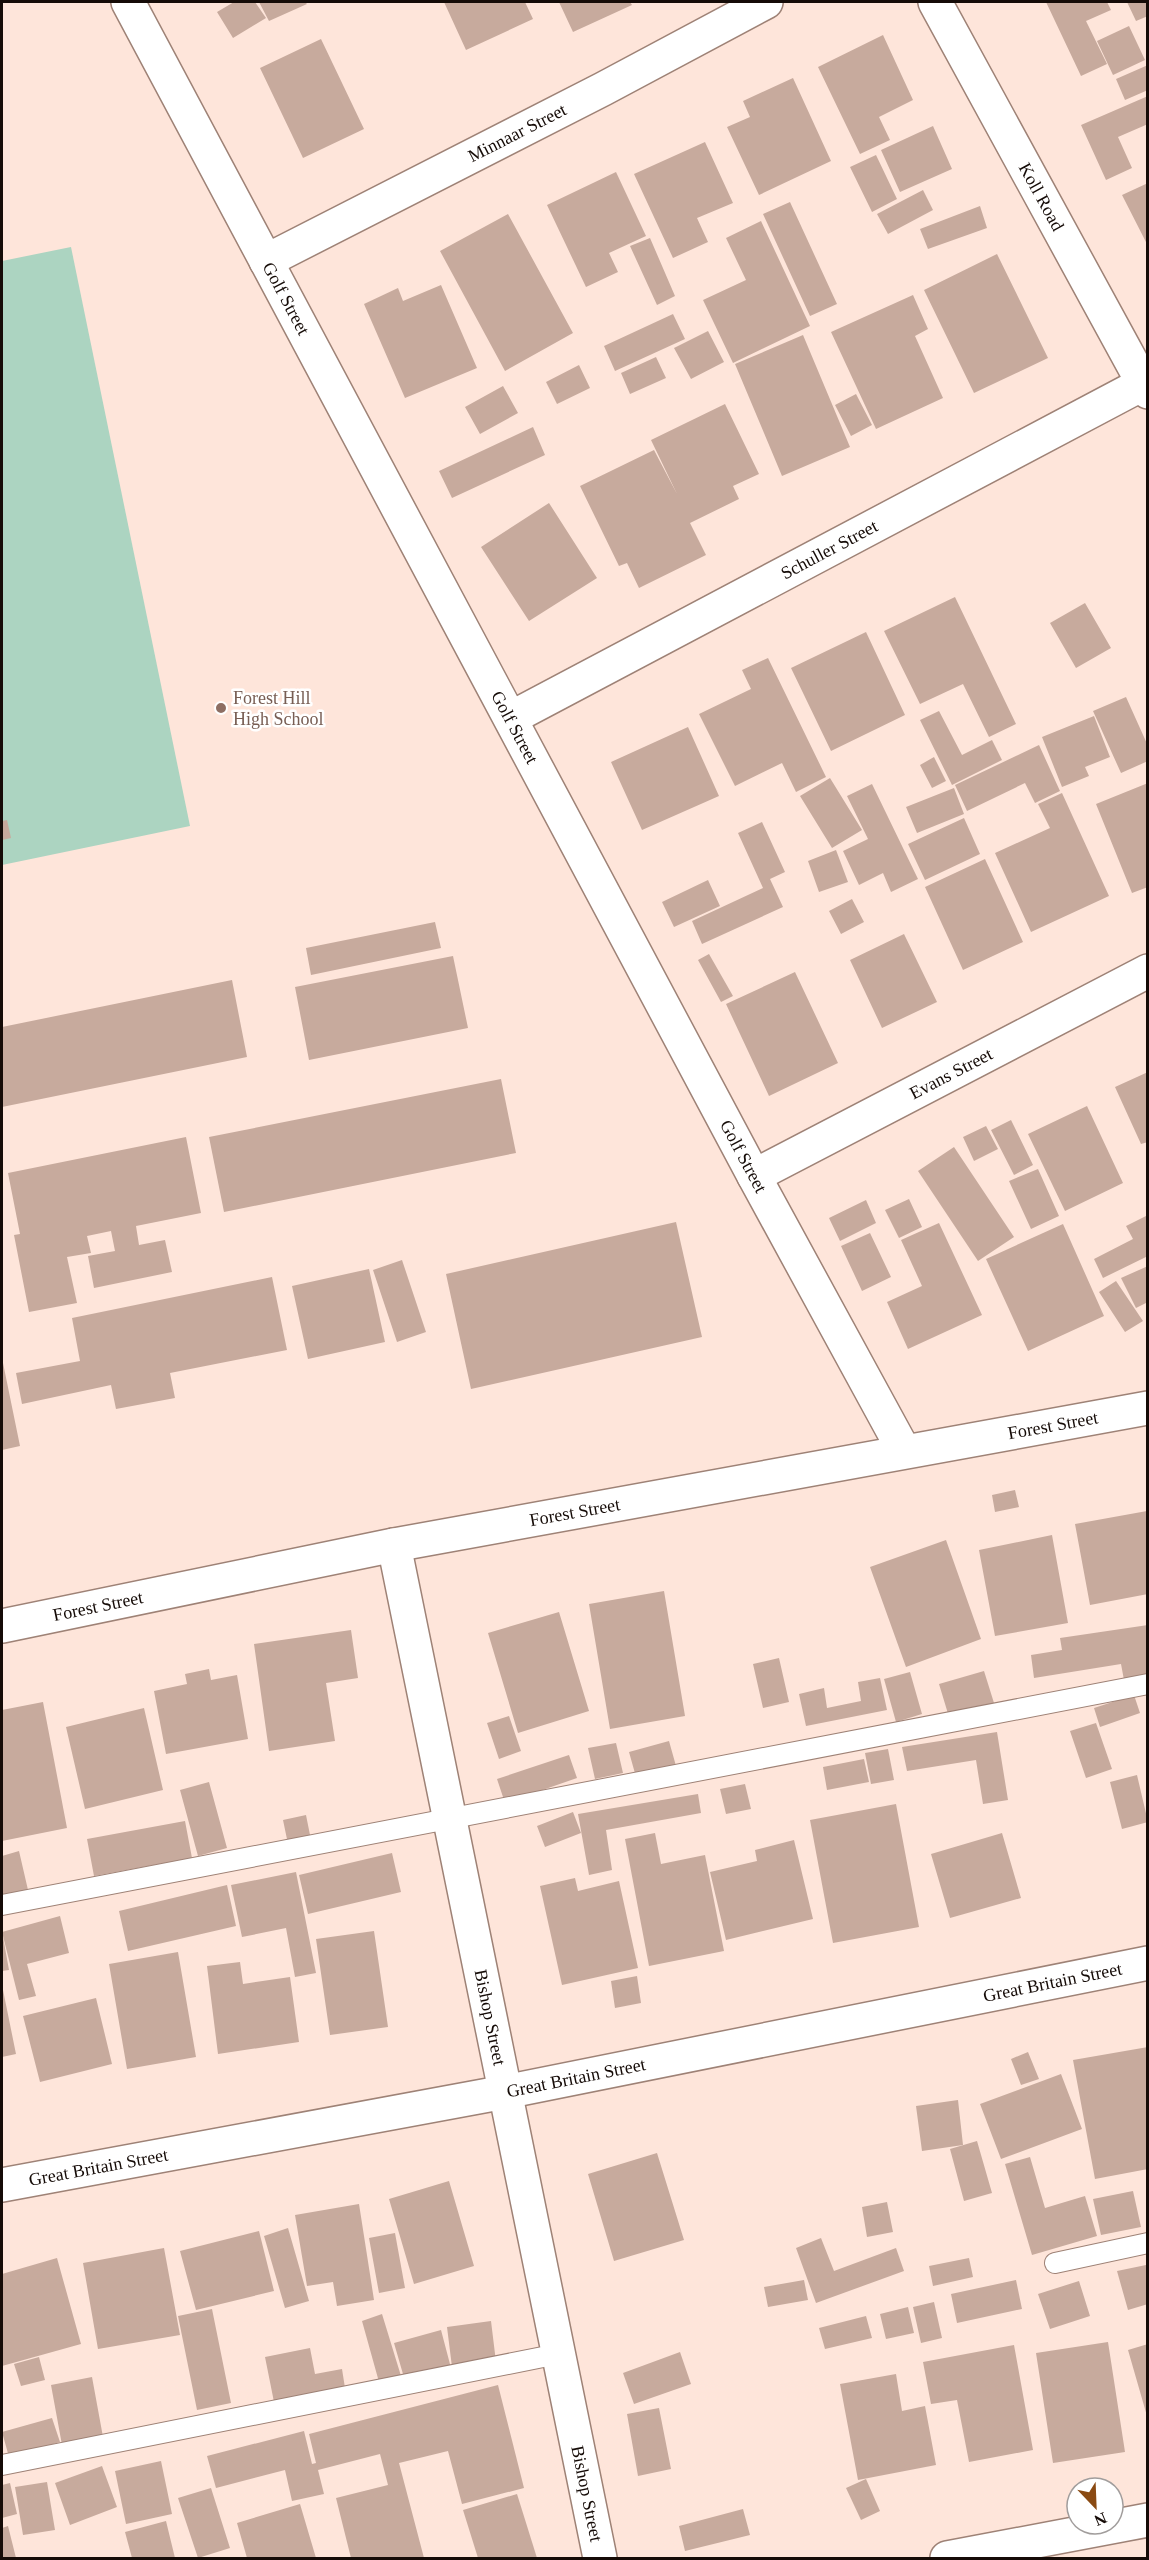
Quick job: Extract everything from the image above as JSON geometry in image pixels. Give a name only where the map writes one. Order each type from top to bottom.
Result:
[{"type":"street","name":"Golf Street","points":[[128,2],[754,1176],[904,1451]]},
{"type":"street","name":"Minnaar Street","points":[[266,261],[603,89],[766,2]]},
{"type":"street","name":"Koll Road","points":[[935,2],[1146,386]]},
{"type":"street","name":"Schuller Street","points":[[511,718],[1146,386]]},
{"type":"street","name":"Evans Street","points":[[754,1176],[1148,970]]},
{"type":"street","name":"Forest Street","points":[[2,1626],[394,1545],[1148,1408]]},
{"type":"street","name":"Bishop Street","points":[[394,1545],[600,2559]]},
{"type":"street","name":"Great Britain Street","points":[[2,2185],[505,2092],[1148,1963]]},
{"type":"street","points":[[947,2559],[1148,2520]]},
{"type":"lane","points":[[2,1905],[451,1817],[796,1754],[1148,1684]]},
{"type":"lane","points":[[1055,2263],[1148,2243]]},
{"type":"lane","points":[[2,2465],[558,2354]]},
{"type":"green space","points":[[71,247],[190,826],[2,865],[2,261]]},
{"type":"building","points":[[234,2],[255,2],[266,18],[233,38],[217,12]]},
{"type":"building","points":[[259,2],[305,2],[307,4],[269,21]]},
{"type":"building","points":[[444,2],[525,2],[533,19],[466,50]]},
{"type":"building","points":[[559,2],[630,2],[632,5],[573,32]]},
{"type":"building","points":[[1046,2],[1107,2],[1111,10],[1086,21],[1107,64],[1081,76]]},
{"type":"building","points":[[1127,2],[1148,2],[1148,16],[1136,21]]},
{"type":"building","points":[[1129,26],[1145,60],[1113,75],[1097,41]]},
{"type":"building","points":[[883,35],[913,100],[879,117],[890,140],[860,154],[818,67]]},
{"type":"building","points":[[321,39],[364,129],[303,158],[260,68]]},
{"type":"building","points":[[1148,65],[1148,90],[1125,100],[1116,79]]},
{"type":"building","points":[[793,78],[831,161],[759,195],[727,127],[750,117],[743,101]]},
{"type":"building","points":[[1148,96],[1148,124],[1118,137],[1132,168],[1106,180],[1081,125]]},
{"type":"building","points":[[933,126],[952,169],[900,192],[881,150]]},
{"type":"building","points":[[705,142],[733,203],[697,218],[708,242],[673,258],[634,174]]},
{"type":"building","points":[[876,155],[897,199],[872,212],[850,167]]},
{"type":"building","points":[[616,172],[646,236],[609,253],[618,272],[586,287],[547,205]]},
{"type":"building","points":[[1148,183],[1148,246],[1122,195]]},
{"type":"building","points":[[923,190],[933,210],[888,234],[877,214]]},
{"type":"building","points":[[790,202],[837,304],[810,316],[763,214]]},
{"type":"building","points":[[980,206],[987,228],[928,249],[920,229]]},
{"type":"building","points":[[508,214],[573,333],[505,371],[440,251]]},
{"type":"building","points":[[761,221],[810,326],[733,363],[703,300],[746,280],[726,238]]},
{"type":"building","points":[[650,238],[675,296],[657,305],[630,246]]},
{"type":"building","points":[[997,254],[1048,358],[974,393],[924,290]]},
{"type":"building","points":[[441,285],[477,368],[405,398],[364,304],[398,288],[403,301]]},
{"type":"building","points":[[913,295],[928,329],[915,336],[943,398],[876,429],[831,332]]},
{"type":"building","points":[[673,314],[685,339],[615,371],[604,346]]},
{"type":"building","points":[[708,331],[724,362],[691,379],[674,348]]},
{"type":"building","points":[[803,335],[850,447],[782,476],[735,364]]},
{"type":"building","points":[[656,357],[666,378],[630,394],[621,373]]},
{"type":"building","points":[[579,365],[590,388],[557,404],[546,382]]},
{"type":"building","points":[[503,386],[518,413],[480,434],[465,407]]},
{"type":"building","points":[[856,394],[872,425],[851,436],[835,405]]},
{"type":"building","points":[[725,404],[759,474],[733,486],[739,499],[690,523],[706,555],[639,588],[627,563],[619,566],[580,486],[654,450],[677,494],[651,440]]},
{"type":"building","points":[[533,427],[545,455],[452,498],[439,471]]},
{"type":"building","points":[[549,503],[597,578],[529,621],[481,547]]},
{"type":"building","points":[[955,597],[1016,724],[989,737],[963,684],[920,704],[884,631]]},
{"type":"building","points":[[1085,603],[1111,648],[1076,668],[1050,623]]},
{"type":"building","points":[[866,632],[905,715],[831,751],[791,668]]},
{"type":"building","points":[[768,658],[826,777],[796,792],[782,763],[735,786],[699,714],[751,689],[742,670]]},
{"type":"building","points":[[1126,697],[1148,746],[1148,761],[1121,773],[1093,711]]},
{"type":"building","points":[[939,711],[962,755],[992,740],[1002,760],[952,785],[920,720]]},
{"type":"building","points":[[1094,716],[1110,757],[1085,767],[1089,776],[1062,787],[1042,737]]},
{"type":"building","points":[[688,727],[719,796],[642,830],[611,762]]},
{"type":"building","points":[[1039,745],[1060,791],[1035,803],[1025,783],[967,811],[955,785]]},
{"type":"building","points":[[934,757],[946,781],[932,788],[920,765]]},
{"type":"building","points":[[830,778],[862,830],[832,848],[800,796]]},
{"type":"building","points":[[1148,783],[1148,887],[1132,893],[1096,804]]},
{"type":"building","points":[[872,784],[918,879],[891,892],[883,873],[859,885],[843,851],[868,839],[847,796]]},
{"type":"building","points":[[954,788],[964,814],[917,833],[906,807]]},
{"type":"building","points":[[1062,793],[1109,896],[1031,932],[995,853],[1050,828],[1038,804]]},
{"type":"building","points":[[964,818],[980,854],[925,880],[908,844]]},
{"type":"building","points":[[7,820],[11,838],[2,840],[2,821]]},
{"type":"building","points":[[762,822],[785,872],[770,879],[783,907],[702,944],[692,921],[763,888],[738,833]]},
{"type":"building","points":[[836,850],[848,882],[819,892],[808,861]]},
{"type":"building","points":[[985,859],[1023,942],[963,970],[925,887]]},
{"type":"building","points":[[708,880],[720,906],[674,927],[662,902]]},
{"type":"building","points":[[852,899],[864,922],[841,934],[829,911]]},
{"type":"building","points":[[435,922],[441,948],[311,975],[306,948]]},
{"type":"building","points":[[904,934],[937,1002],[882,1028],[850,960]]},
{"type":"building","points":[[709,954],[733,996],[721,1002],[698,960]]},
{"type":"building","points":[[453,956],[468,1028],[309,1060],[295,987]]},
{"type":"building","points":[[795,972],[838,1063],[769,1096],[726,1004]]},
{"type":"building","points":[[232,980],[247,1057],[2,1107],[2,1027]]},
{"type":"building","points":[[1148,1072],[1148,1142],[1141,1144],[1115,1087]]},
{"type":"building","points":[[501,1079],[516,1153],[224,1212],[209,1137]]},
{"type":"building","points":[[1087,1106],[1123,1183],[1065,1211],[1028,1134]]},
{"type":"building","points":[[1011,1120],[1033,1165],[1014,1175],[991,1130]]},
{"type":"building","points":[[986,1126],[998,1149],[974,1161],[963,1137]]},
{"type":"building","points":[[186,1137],[201,1213],[136,1226],[139,1245],[165,1240],[172,1272],[94,1288],[88,1256],[115,1251],[111,1231],[87,1236],[91,1253],[67,1257],[77,1303],[29,1312],[14,1235],[20,1234],[8,1173]]},
{"type":"building","points":[[954,1147],[1014,1237],[978,1261],[918,1171]]},
{"type":"building","points":[[1038,1169],[1059,1216],[1031,1229],[1009,1181]]},
{"type":"building","points":[[909,1199],[922,1227],[899,1238],[885,1210]]},
{"type":"building","points":[[866,1200],[876,1223],[840,1241],[829,1218]]},
{"type":"building","points":[[1146,1216],[1148,1256],[1103,1278],[1094,1259],[1133,1239],[1126,1226]]},
{"type":"building","points":[[676,1222],[702,1337],[471,1389],[446,1274]]},
{"type":"building","points":[[939,1223],[982,1315],[908,1349],[887,1302],[922,1286],[901,1240]]},
{"type":"building","points":[[1063,1224],[1104,1316],[1028,1351],[986,1259]]},
{"type":"building","points":[[870,1233],[891,1277],[862,1291],[841,1246]]},
{"type":"building","points":[[402,1260],[426,1332],[397,1342],[373,1270]]},
{"type":"building","points":[[1148,1266],[1148,1302],[1136,1308],[1121,1278]]},
{"type":"building","points":[[369,1269],[385,1342],[308,1359],[292,1286]]},
{"type":"building","points":[[272,1277],[287,1350],[170,1373],[175,1398],[116,1409],[111,1385],[22,1404],[16,1373],[80,1361],[72,1318]]},
{"type":"building","points":[[1116,1281],[1143,1321],[1125,1332],[1099,1292]]},
{"type":"building","points":[[2,1358],[20,1446],[2,1450]]},
{"type":"building","points":[[1015,1490],[1019,1507],[995,1512],[992,1495]]},
{"type":"building","points":[[1147,1511],[1148,1594],[1090,1605],[1075,1524]]},
{"type":"building","points":[[1052,1535],[1068,1623],[995,1636],[979,1550]]},
{"type":"building","points":[[946,1540],[981,1639],[906,1667],[870,1567]]},
{"type":"building","points":[[664,1591],[685,1716],[610,1729],[589,1604]]},
{"type":"building","points":[[559,1612],[589,1711],[518,1733],[488,1633]]},
{"type":"building","points":[[1148,1625],[1148,1676],[1124,1680],[1121,1664],[1034,1678],[1031,1655],[1062,1650],[1060,1638]]},
{"type":"building","points":[[351,1630],[358,1678],[326,1683],[335,1741],[269,1751],[254,1644]]},
{"type":"building","points":[[779,1658],[789,1702],[763,1708],[753,1664]]},
{"type":"building","points":[[209,1669],[211,1680],[237,1675],[248,1739],[166,1754],[154,1691],[187,1684],[185,1674]]},
{"type":"building","points":[[984,1671],[994,1703],[949,1717],[939,1684]]},
{"type":"building","points":[[910,1672],[922,1714],[896,1722],[884,1679]]},
{"type":"building","points":[[880,1678],[887,1710],[806,1726],[799,1694],[824,1688],[827,1708],[861,1701],[858,1682]]},
{"type":"building","points":[[1134,1695],[1140,1713],[1100,1727],[1094,1708]]},
{"type":"building","points":[[43,1702],[67,1828],[2,1841],[2,1710]]},
{"type":"building","points":[[144,1708],[163,1790],[85,1809],[66,1727]]},
{"type":"building","points":[[509,1716],[521,1751],[499,1759],[487,1723]]},
{"type":"building","points":[[1096,1723],[1112,1769],[1086,1778],[1070,1731]]},
{"type":"building","points":[[997,1732],[1008,1800],[983,1804],[976,1760],[907,1771],[902,1747]]},
{"type":"building","points":[[669,1741],[676,1766],[636,1777],[629,1752]]},
{"type":"building","points":[[616,1743],[623,1773],[595,1779],[588,1748]]},
{"type":"building","points":[[888,1749],[894,1780],[871,1784],[865,1753]]},
{"type":"building","points":[[569,1755],[577,1778],[505,1803],[497,1779]]},
{"type":"building","points":[[864,1759],[869,1782],[827,1790],[823,1767]]},
{"type":"building","points":[[1137,1775],[1148,1822],[1122,1829],[1110,1782]]},
{"type":"building","points":[[209,1782],[227,1848],[198,1856],[180,1790]]},
{"type":"building","points":[[745,1784],[751,1809],[726,1814],[720,1789]]},
{"type":"building","points":[[698,1794],[701,1813],[606,1830],[612,1870],[589,1875],[578,1814]]},
{"type":"building","points":[[896,1804],[919,1927],[833,1943],[810,1820]]},
{"type":"building","points":[[573,1812],[581,1833],[545,1847],[537,1826]]},
{"type":"building","points":[[306,1815],[311,1840],[288,1844],[283,1820]]},
{"type":"building","points":[[185,1821],[192,1858],[94,1876],[87,1839]]},
{"type":"building","points":[[655,1833],[661,1864],[705,1855],[724,1951],[649,1966],[625,1839]]},
{"type":"building","points":[[1002,1833],[1021,1898],[950,1918],[931,1854]]},
{"type":"building","points":[[794,1840],[813,1919],[726,1940],[710,1872],[757,1861],[755,1850]]},
{"type":"building","points":[[19,1851],[28,1890],[2,1897],[2,1856]]},
{"type":"building","points":[[392,1853],[401,1892],[308,1914],[299,1875]]},
{"type":"building","points":[[296,1872],[316,1973],[295,1977],[286,1928],[242,1937],[231,1885]]},
{"type":"building","points":[[575,1878],[578,1891],[619,1881],[638,1968],[562,1985],[540,1886]]},
{"type":"building","points":[[227,1885],[236,1926],[128,1951],[119,1911]]},
{"type":"building","points":[[60,1916],[69,1953],[27,1964],[36,1996],[19,2000],[2,1932]]},
{"type":"building","points":[[374,1931],[388,2027],[330,2035],[316,1939]]},
{"type":"building","points":[[2,1937],[9,1970],[2,1971]]},
{"type":"building","points":[[178,1952],[196,2057],[127,2069],[109,1964]]},
{"type":"building","points":[[240,1962],[243,1984],[290,1977],[299,2042],[218,2054],[207,1966]]},
{"type":"building","points":[[637,1976],[641,2003],[615,2008],[611,1981]]},
{"type":"building","points":[[2,1985],[16,2054],[2,2057]]},
{"type":"building","points":[[96,1998],[112,2064],[40,2082],[23,2016]]},
{"type":"building","points":[[1148,2047],[1148,2169],[1095,2179],[1073,2060]]},
{"type":"building","points":[[1028,2052],[1039,2079],[1021,2085],[1011,2059]]},
{"type":"building","points":[[1061,2074],[1082,2129],[1001,2159],[980,2104]]},
{"type":"building","points":[[958,2100],[963,2145],[922,2151],[916,2106]]},
{"type":"building","points":[[977,2141],[992,2193],[964,2201],[950,2149]]},
{"type":"building","points":[[657,2153],[684,2240],[614,2261],[588,2174]]},
{"type":"building","points":[[1030,2157],[1045,2208],[1085,2196],[1097,2236],[1032,2255],[1005,2164]]},
{"type":"building","points":[[449,2181],[474,2266],[414,2284],[389,2199]]},
{"type":"building","points":[[1133,2191],[1141,2227],[1101,2235],[1093,2199]]},
{"type":"building","points":[[887,2202],[893,2232],[867,2237],[862,2207]]},
{"type":"building","points":[[359,2204],[374,2300],[337,2306],[333,2282],[307,2286],[295,2215]]},
{"type":"building","points":[[288,2228],[309,2301],[285,2308],[264,2236]]},
{"type":"building","points":[[259,2231],[274,2291],[196,2310],[180,2251]]},
{"type":"building","points":[[395,2233],[405,2288],[379,2293],[369,2238]]},
{"type":"building","points":[[821,2238],[834,2271],[896,2248],[904,2271],[816,2303],[796,2248]]},
{"type":"building","points":[[164,2248],[180,2335],[98,2349],[83,2263]]},
{"type":"building","points":[[57,2258],[81,2344],[2,2366],[2,2274]]},
{"type":"building","points":[[969,2258],[973,2277],[933,2286],[929,2266]]},
{"type":"building","points":[[1146,2265],[1148,2304],[1128,2310],[1117,2271]]},
{"type":"building","points":[[804,2280],[808,2300],[768,2307],[764,2287]]},
{"type":"building","points":[[1016,2280],[1022,2309],[957,2323],[951,2294]]},
{"type":"building","points":[[1079,2281],[1090,2316],[1050,2329],[1038,2294]]},
{"type":"building","points":[[934,2302],[942,2338],[921,2343],[913,2307]]},
{"type":"building","points":[[908,2307],[914,2333],[886,2339],[880,2314]]},
{"type":"building","points":[[212,2309],[231,2403],[197,2410],[178,2316]]},
{"type":"building","points":[[382,2314],[401,2376],[379,2382],[362,2321]]},
{"type":"building","points":[[866,2316],[872,2338],[825,2349],[819,2328]]},
{"type":"building","points":[[491,2321],[496,2362],[452,2367],[447,2327]]},
{"type":"building","points":[[441,2330],[451,2368],[405,2381],[394,2343]]},
{"type":"building","points":[[1108,2342],[1125,2452],[1053,2463],[1036,2353]]},
{"type":"building","points":[[1148,2344],[1148,2416],[1147,2416],[1128,2350]]},
{"type":"building","points":[[1014,2345],[1033,2450],[969,2462],[957,2400],[931,2404],[923,2362]]},
{"type":"building","points":[[310,2348],[315,2374],[342,2369],[345,2388],[274,2402],[265,2357]]},
{"type":"building","points":[[680,2352],[691,2384],[634,2404],[623,2373]]},
{"type":"building","points":[[39,2357],[45,2380],[21,2386],[14,2364]]},
{"type":"building","points":[[896,2374],[902,2411],[925,2406],[936,2465],[858,2480],[840,2384]]},
{"type":"building","points":[[92,2377],[103,2437],[62,2445],[51,2385]]},
{"type":"building","points":[[498,2385],[524,2488],[462,2504],[448,2451],[399,2463],[424,2558],[351,2558],[336,2498],[388,2485],[380,2454],[318,2470],[324,2494],[292,2501],[285,2470],[216,2488],[207,2456],[304,2431],[312,2464],[316,2463],[309,2434]]},
{"type":"building","points":[[659,2408],[671,2469],[638,2476],[627,2414]]},
{"type":"building","points":[[52,2418],[60,2442],[9,2457],[2,2432]]},
{"type":"building","points":[[161,2461],[172,2514],[126,2524],[115,2471]]},
{"type":"building","points":[[102,2466],[117,2507],[70,2525],[55,2483]]},
{"type":"building","points":[[866,2479],[880,2511],[861,2520],[846,2488]]},
{"type":"building","points":[[47,2482],[55,2530],[23,2535],[15,2487]]},
{"type":"building","points":[[10,2483],[17,2514],[2,2518],[2,2485]]},
{"type":"building","points":[[211,2488],[230,2548],[198,2558],[178,2498]]},
{"type":"building","points":[[517,2494],[537,2558],[478,2558],[463,2510]]},
{"type":"building","points":[[300,2504],[316,2558],[247,2558],[237,2523]]},
{"type":"building","points":[[743,2509],[750,2535],[685,2551],[679,2526]]},
{"type":"building","points":[[166,2521],[175,2558],[132,2558],[125,2532]]},
{"type":"building","points":[[8,2526],[16,2558],[2,2558],[2,2528]]},
{"type":"place","name":"Forest Hill High School","points":[[221,708]]}]
